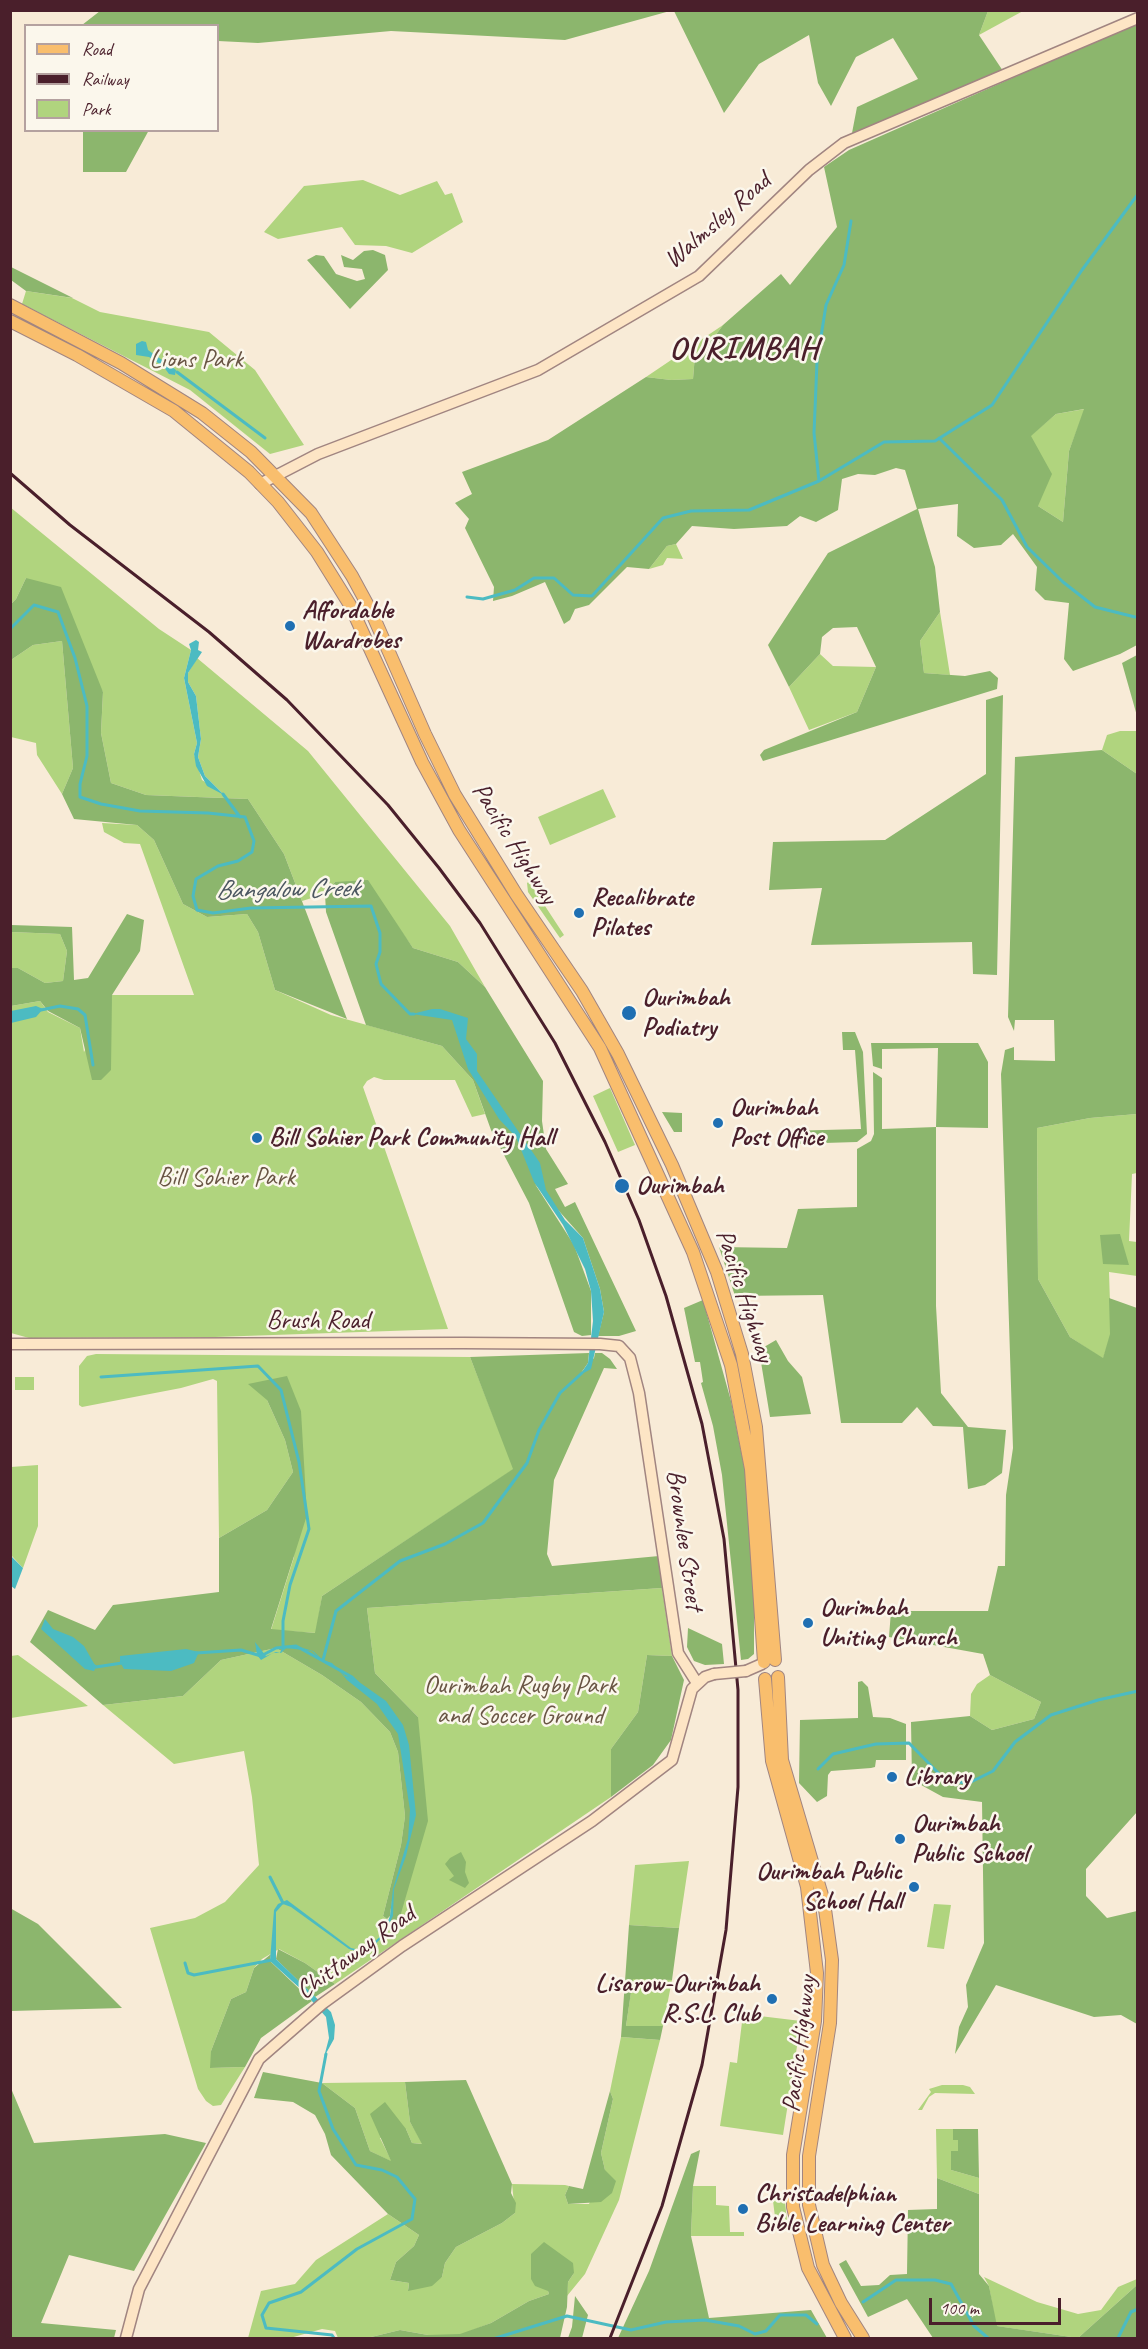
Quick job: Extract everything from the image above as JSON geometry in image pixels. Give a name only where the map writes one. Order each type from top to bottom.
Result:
[{"type":"main road","name":"Pacific Highway","points":[[10,305],[121,363],[202,413],[275,475],[311,513],[352,576],[455,795],[600,1023],[658,1133],[692,1212],[730,1312],[753,1407],[760,1456],[772,1761],[807,1887],[818,1973],[815,2021],[793,2155],[793,2207],[808,2268],[845,2338]]},
{"type":"main road","name":"Pacific Highway","points":[[10,321],[77,355],[174,411],[205,434],[278,502],[336,579],[359,622],[440,797],[484,871],[600,1048],[661,1176],[693,1252],[724,1337],[739,1397],[754,1500],[768,1670],[783,1760],[824,1902],[832,1960],[830,2023],[808,2156],[809,2205],[823,2265],[841,2303],[863,2338]]},
{"type":"street","name":"Walmsley Road","points":[[260,484],[318,454],[538,370],[699,276],[809,170],[844,143],[1137,18]]},
{"type":"street","name":"Brush Road","points":[[10,1344],[600,1344],[614,1345],[624,1349]]},
{"type":"street","name":"Brownlee Street","points":[[624,1349],[632,1363],[639,1393],[678,1653],[697,1683]]},
{"type":"street","points":[[697,1683],[714,1674],[768,1670]]},
{"type":"street","name":"Chittaway Road","points":[[126,2338],[139,2289],[236,2099],[259,2059],[282,2036],[402,1946],[592,1821],[672,1760],[689,1697],[697,1683]]},
{"type":"green space","points":[[100,10],[670,11],[565,40],[391,31],[258,43],[219,41],[219,24],[83,24]]},
{"type":"green space","points":[[674,11],[988,11],[979,35],[1003,71],[852,133],[857,107],[918,79],[893,38],[856,57],[831,106],[818,83],[809,35],[759,64],[724,113]]},
{"type":"green space","points":[[988,11],[1023,11],[979,35]]},
{"type":"green space","points":[[1137,23],[1137,645],[1120,654],[1073,671],[1064,659],[1069,603],[1045,600],[1035,590],[1037,567],[1013,534],[1001,545],[974,548],[957,536],[958,504],[918,509],[935,567],[940,612],[920,641],[924,673],[965,676],[990,671],[998,678],[997,689],[763,761],[760,755],[764,750],[857,712],[876,667],[857,627],[833,628],[822,637],[820,654],[789,687],[768,645],[828,553],[917,509],[905,470],[896,468],[875,475],[858,474],[842,479],[838,510],[816,522],[800,516],[787,526],[734,529],[692,526],[676,544],[667,546],[649,569],[627,567],[589,605],[575,609],[570,620],[564,624],[545,582],[512,596],[493,601],[494,587],[465,528],[469,519],[455,503],[472,494],[462,472],[548,440],[646,377],[671,380],[693,379],[695,355],[723,325],[781,274],[790,285],[837,227],[824,167],[849,150]],"holes":[[[1084,409],[1069,451],[1063,522],[1038,506],[1052,474],[1031,436],[1056,414]]]},
{"type":"green space","points":[[83,132],[148,132],[126,172],[83,172]]},
{"type":"green space","points":[[363,180],[400,195],[437,181],[445,195],[452,193],[463,222],[412,253],[386,246],[355,245],[342,227],[278,239],[264,232],[304,186]]},
{"type":"green space","points":[[373,250],[385,255],[388,270],[350,309],[307,260],[316,255],[324,256],[336,274],[357,281],[365,279],[362,269],[344,267],[341,255],[353,260],[364,251]]},
{"type":"green space","points":[[11,267],[73,298],[26,291],[11,280]]},
{"type":"green space","name":"Lions Park","points":[[26,291],[72,298],[100,312],[209,332],[255,370],[304,445],[270,454],[190,390],[22,304]]},
{"type":"green space","points":[[723,325],[695,355],[693,379],[671,380],[646,377]]},
{"type":"green space","points":[[1085,409],[1069,451],[1063,522],[1038,506],[1030,436],[1056,414]]},
{"type":"green space","points":[[10,507],[159,629],[191,650],[184,678],[197,743],[194,754],[202,780],[222,793],[205,776],[198,757],[201,739],[196,696],[188,682],[188,673],[197,658],[308,751],[450,926],[485,987],[458,962],[413,948],[391,917],[335,882],[325,894],[302,901],[284,854],[248,799],[146,795],[111,783],[101,733],[103,692],[26,578],[16,599],[11,604]]},
{"type":"green space","points":[[676,544],[683,559],[667,558],[663,565],[649,569],[667,546]]},
{"type":"green space","points":[[26,578],[61,587],[103,692],[101,733],[111,783],[146,795],[248,799],[284,854],[347,1019],[275,990],[258,932],[247,914],[207,917],[183,904],[154,840],[137,825],[74,819],[62,794],[73,768],[62,641],[33,645],[11,660],[11,604],[16,599]]},
{"type":"green space","points":[[940,612],[950,675],[924,673],[920,641]]},
{"type":"green space","points":[[62,641],[73,768],[62,794],[37,755],[36,743],[11,737],[11,660],[33,645]]},
{"type":"green space","points":[[820,654],[833,666],[876,667],[857,712],[809,730],[789,687]]},
{"type":"green space","points":[[1137,655],[1137,716],[1122,663]]},
{"type":"green space","points":[[1003,695],[997,975],[973,974],[972,942],[811,945],[822,888],[769,890],[773,842],[885,840],[986,774],[986,700]]},
{"type":"green space","points":[[1137,714],[1138,716],[1137,774],[1102,750],[1107,735],[1120,731],[1137,731]]},
{"type":"green space","points":[[1102,750],[1137,774],[1137,1114],[1090,1118],[1037,1128],[1038,1279],[1070,1337],[1103,1358],[1110,1334],[1109,1298],[1137,1308],[1137,1812],[1086,1869],[1086,1896],[1107,1918],[1137,1911],[1137,2024],[1121,2015],[1094,2017],[996,1985],[955,2054],[959,2027],[968,2007],[966,1985],[984,1943],[982,1802],[943,1797],[912,1780],[911,1722],[970,1716],[992,1730],[1034,1719],[1041,1702],[990,1675],[983,1654],[889,1637],[891,1611],[988,1611],[998,1566],[1005,1566],[1006,1495],[1013,1448],[1001,1074],[1005,1050],[1014,1047],[1014,1060],[1055,1061],[1054,1020],[1015,1020],[1014,1031],[1008,1017],[1015,757]]},
{"type":"green space","points":[[603,789],[616,817],[550,845],[538,817]]},
{"type":"green space","name":"Bill Sohier Park","points":[[102,823],[137,825],[154,840],[183,904],[207,917],[247,914],[258,932],[275,990],[331,1015],[442,1046],[473,1080],[485,1114],[472,1117],[455,1080],[384,1080],[374,1077],[363,1087],[448,1329],[215,1337],[29,1338],[11,1333],[11,1006],[40,1001],[48,1012],[80,1028],[84,1052],[111,1003],[112,995],[194,995],[140,844],[124,843],[104,832]]},
{"type":"green space","points":[[535,877],[530,883],[564,935],[560,938],[528,892],[527,883]]},
{"type":"green space","points":[[368,880],[413,948],[458,962],[485,987],[543,1081],[542,1121],[546,1149],[568,1184],[555,1189],[565,1207],[575,1202],[636,1331],[619,1336],[598,1336],[604,1312],[600,1289],[583,1238],[535,1184],[574,1245],[591,1291],[591,1335],[582,1336],[574,1332],[529,1203],[491,1130],[473,1080],[442,1046],[366,1025],[326,912],[325,894],[335,882]]},
{"type":"green space","points":[[127,914],[144,920],[140,951],[112,995],[111,1070],[101,1080],[92,1080],[80,1028],[48,1011],[40,1001],[11,1006],[11,968],[18,968],[45,983],[63,981],[67,951],[60,934],[11,932],[11,925],[72,927],[74,980],[88,978]]},
{"type":"green space","points":[[11,932],[60,934],[67,951],[63,981],[45,983],[18,968],[11,968]]},
{"type":"green space","points":[[842,1032],[855,1032],[863,1052],[867,1134],[857,1142],[791,1144],[785,1131],[861,1129],[855,1050],[843,1050]]},
{"type":"green space","points":[[871,1043],[978,1043],[988,1062],[988,1128],[936,1127],[938,1048],[882,1049],[882,1069],[873,1066]]},
{"type":"green space","points":[[873,1072],[882,1078],[882,1129],[936,1127],[936,1306],[941,1393],[968,1427],[1006,1430],[1002,1473],[985,1485],[968,1489],[963,1427],[933,1426],[917,1407],[902,1423],[841,1423],[823,1295],[735,1296],[719,1247],[787,1248],[798,1209],[857,1207],[857,1149],[871,1141],[874,1134]]},
{"type":"green space","points":[[610,1088],[635,1145],[618,1152],[593,1096]]},
{"type":"green space","points":[[662,1112],[682,1113],[682,1132],[674,1132]]},
{"type":"green space","points":[[1137,1114],[1137,1173],[1132,1174],[1129,1241],[1137,1242],[1137,1276],[1109,1272],[1111,1334],[1103,1359],[1070,1337],[1038,1279],[1037,1128],[1090,1118]]},
{"type":"green space","points":[[1120,1234],[1129,1265],[1103,1264],[1100,1235]]},
{"type":"green space","points":[[703,1300],[731,1401],[745,1471],[754,1603],[754,1654],[748,1659],[741,1660],[722,1475],[713,1426],[701,1383],[703,1382],[700,1362],[695,1362],[684,1308]]},
{"type":"green space","points":[[776,1340],[788,1361],[802,1377],[811,1414],[770,1417],[759,1350]]},
{"type":"green space","points":[[589,1353],[588,1363],[581,1373],[594,1358],[595,1353],[602,1353],[617,1369],[604,1368],[554,1480],[547,1554],[552,1566],[659,1556],[662,1588],[367,1608],[375,1673],[418,1717],[428,1821],[397,1927],[390,1922],[392,1900],[390,1916],[387,1919],[383,1916],[401,1845],[405,1816],[398,1752],[390,1732],[361,1702],[322,1675],[276,1648],[221,1660],[183,1696],[103,1705],[30,1642],[48,1610],[95,1630],[113,1605],[219,1592],[219,1538],[267,1510],[293,1472],[285,1440],[267,1400],[248,1384],[287,1376],[301,1411],[307,1515],[271,1629],[315,1633],[322,1596],[513,1469],[470,1357]]},
{"type":"green space","points":[[96,1354],[470,1357],[514,1469],[322,1596],[316,1633],[271,1630],[294,1557],[301,1411],[267,1400],[285,1440],[293,1472],[267,1510],[219,1538],[217,1381],[213,1379],[181,1388],[82,1407],[79,1405],[79,1366],[87,1356]]},
{"type":"green space","points":[[15,1377],[34,1377],[34,1390],[15,1390]]},
{"type":"green space","points":[[38,1465],[38,1526],[23,1568],[11,1555],[11,1467]]},
{"type":"green space","name":"Ourimbah Rugby Park and Soccer Ground","points":[[662,1588],[672,1656],[647,1655],[638,1712],[611,1749],[611,1797],[335,1984],[305,1963],[279,1949],[262,1959],[254,1968],[246,1992],[231,1999],[211,2051],[211,2068],[245,2067],[221,2105],[213,2106],[206,2101],[198,2089],[150,1928],[195,1918],[225,1902],[259,1865],[252,1797],[244,1751],[174,1764],[103,1705],[183,1696],[221,1660],[276,1648],[322,1675],[361,1702],[390,1732],[398,1752],[405,1816],[401,1845],[383,1916],[397,1927],[418,1717],[375,1673],[367,1608]]},
{"type":"green space","points":[[688,1628],[722,1644],[724,1664],[705,1665],[694,1661],[687,1647]]},
{"type":"green space","points":[[18,1655],[88,1706],[11,1718],[11,1656]]},
{"type":"green space","points":[[647,1655],[672,1656],[684,1680],[671,1740],[653,1765],[611,1797],[611,1749],[638,1712]]},
{"type":"green space","points":[[990,1675],[1041,1702],[1034,1719],[992,1730],[970,1716],[971,1694],[977,1684]]},
{"type":"green space","points":[[862,1681],[868,1687],[873,1717],[890,1718],[906,1724],[906,1760],[876,1760],[875,1767],[871,1768],[831,1771],[828,1775],[827,1796],[817,1802],[799,1783],[800,1720],[858,1718],[858,1682]]},
{"type":"green space","points":[[461,1852],[466,1862],[465,1872],[469,1883],[465,1888],[449,1880],[454,1876],[445,1864]]},
{"type":"green space","points":[[689,1861],[679,1928],[629,1925],[635,1865]]},
{"type":"green space","points":[[934,1904],[951,1905],[944,1949],[927,1947]]},
{"type":"green space","points":[[10,1908],[38,1924],[122,2008],[11,2011]]},
{"type":"green space","points":[[629,1925],[679,1928],[672,1980],[633,1979],[626,2026],[663,2026],[660,2040],[621,2037]]},
{"type":"green space","points":[[278,1949],[305,1963],[335,1984],[315,1997],[276,1959]]},
{"type":"green space","points":[[271,1954],[270,1961],[312,2001],[261,2038],[245,2067],[210,2068],[211,2051],[231,1999],[246,1992],[254,1968]]},
{"type":"green space","points":[[633,1978],[672,1980],[663,2026],[626,2026]]},
{"type":"green space","points":[[743,2014],[801,2021],[783,2135],[720,2126],[730,2062],[737,2063]]},
{"type":"green space","points":[[621,2037],[660,2040],[619,2200],[585,2274],[567,2296],[568,2282],[574,2273],[548,2291],[549,2294],[529,2301],[491,2323],[460,2335],[428,2335],[400,2330],[367,2338],[338,2338],[335,2331],[322,2329],[290,2338],[248,2338],[261,2291],[295,2284],[316,2260],[388,2214],[419,2235],[414,2246],[396,2262],[390,2280],[409,2283],[408,2290],[442,2277],[445,2263],[456,2247],[502,2223],[515,2213],[512,2184],[569,2186],[565,2195],[568,2204],[589,2204],[605,2170],[601,2153],[613,2099],[610,2091]]},
{"type":"green space","points":[[263,2072],[322,2083],[355,2108],[370,2151],[391,2161],[370,2114],[385,2102],[406,2129],[412,2143],[422,2144],[410,2122],[405,2082],[466,2080],[512,2184],[511,2193],[516,2203],[515,2213],[502,2223],[456,2247],[445,2263],[442,2277],[432,2286],[408,2291],[409,2283],[390,2280],[396,2262],[414,2246],[419,2235],[388,2214],[331,2155],[325,2134],[315,2115],[293,2102],[254,2098]]},
{"type":"green space","points":[[405,2082],[410,2122],[423,2144],[412,2143],[406,2129],[380,2138],[392,2162],[370,2151],[355,2108],[322,2083]]},
{"type":"green space","points":[[942,2085],[963,2085],[970,2087],[975,2094],[935,2093],[929,2097],[922,2110],[918,2110],[931,2092],[929,2089]]},
{"type":"green space","points":[[10,2086],[34,2143],[165,2134],[206,2143],[134,2271],[69,2255],[41,2323],[116,2330],[114,2338],[11,2338]]},
{"type":"green space","points":[[610,2091],[613,2099],[601,2153],[605,2170],[616,2181],[612,2193],[601,2202],[568,2204],[565,2195],[569,2186],[583,2189]]},
{"type":"green space","points":[[936,2129],[953,2129],[953,2139],[958,2140],[958,2151],[951,2170],[979,2178],[979,2194],[937,2178]]},
{"type":"green space","points":[[953,2129],[978,2129],[979,2178],[951,2170],[951,2151],[958,2151],[958,2140],[953,2140]]},
{"type":"green space","points":[[700,2150],[693,2186],[691,2236],[709,2318],[811,2310],[827,2338],[618,2338],[649,2271],[691,2154]]},
{"type":"green space","points":[[937,2178],[979,2194],[979,2274],[989,2286],[997,2326],[1078,2338],[933,2338],[907,2299],[868,2317],[839,2264],[846,2260],[861,2286],[879,2285],[890,2275],[907,2274],[908,2210],[937,2209]]},
{"type":"green space","points":[[693,2186],[716,2186],[716,2205],[729,2206],[730,2232],[744,2232],[744,2236],[691,2236]]},
{"type":"green space","points":[[784,2193],[787,2220],[775,2217],[773,2201]]},
{"type":"green space","points":[[544,2242],[573,2263],[574,2273],[568,2282],[567,2307],[560,2338],[367,2338],[400,2330],[428,2335],[460,2334],[491,2323],[529,2301],[549,2294],[548,2291],[535,2286],[531,2279],[531,2254]]},
{"type":"green space","points":[[984,2277],[1037,2302],[1078,2314],[1101,2310],[1118,2287],[1137,2279],[1137,2285],[1078,2338],[996,2326],[989,2286]]},
{"type":"green space","points":[[1137,2285],[1137,2338],[1078,2338]]},
{"type":"green space","points":[[575,2296],[588,2315],[582,2338],[568,2338],[572,2327]]},
{"type":"water","points":[[146,342],[148,350],[176,370],[175,375],[169,374],[163,366],[149,357],[136,355],[136,344]]},
{"type":"water","points":[[196,640],[199,642],[198,650],[202,652],[188,673],[188,682],[196,696],[201,739],[198,757],[205,776],[224,795],[207,786],[196,766],[194,754],[197,743],[184,678],[191,650],[189,644]]},
{"type":"water","points":[[36,1006],[43,1009],[36,1017],[11,1023],[11,1011]]},
{"type":"water","points":[[440,1009],[468,1018],[466,1039],[477,1054],[477,1071],[540,1163],[546,1190],[565,1220],[583,1238],[600,1289],[604,1312],[591,1369],[580,1375],[588,1363],[593,1321],[591,1291],[585,1269],[563,1225],[534,1182],[516,1137],[499,1119],[468,1069],[452,1020],[412,1014]]},
{"type":"water","points":[[10,1555],[23,1568],[15,1589],[11,1586]]},
{"type":"water","points":[[45,1619],[53,1629],[73,1637],[84,1646],[96,1667],[94,1671],[85,1669],[41,1629]]},
{"type":"water","points":[[255,1642],[266,1656],[272,1654],[261,1660],[257,1655]]},
{"type":"water","points":[[296,1646],[313,1651],[337,1668],[323,1662],[312,1651],[286,1648],[280,1653],[282,1648]]},
{"type":"water","points":[[186,1649],[199,1652],[194,1663],[171,1671],[124,1669],[120,1662],[120,1656]]},
{"type":"water","points":[[337,1668],[345,1676],[352,1677],[386,1701],[403,1725],[409,1745],[416,1815],[406,1856],[394,1889],[393,1916],[383,1936],[370,1950],[359,1952],[349,1949],[291,1907],[283,1904],[276,1912],[276,1959],[331,2012],[335,2025],[334,2039],[324,2057],[329,2038],[326,2017],[304,1992],[270,1961],[274,1910],[278,1904],[287,1900],[351,1948],[360,1950],[367,1948],[382,1935],[390,1916],[393,1889],[408,1839],[410,1810],[398,1734],[377,1704],[347,1680]]},
{"type":"waterway","points":[[467,597],[483,599],[515,590],[534,578],[554,578],[573,595],[592,596],[663,518],[691,511],[749,510],[819,481],[884,442],[935,441],[992,405],[1082,270],[1138,194]]},
{"type":"waterway","points":[[819,481],[814,433],[817,362],[826,305],[844,265],[851,221]]},
{"type":"waterway","points":[[177,372],[265,438]]},
{"type":"waterway","points":[[939,438],[1002,500],[1027,547],[1063,582],[1095,607],[1135,617]]},
{"type":"waterway","name":"Bangalow Creek","points":[[10,629],[34,605],[58,612],[75,658],[87,706],[87,756],[80,784],[80,797],[101,804],[140,811],[208,813],[245,817],[254,841],[252,852],[238,861],[218,866],[196,879],[193,896],[197,910],[213,913],[251,908],[371,906],[380,933],[380,952],[376,964],[381,984],[410,1014],[414,1014]]},
{"type":"waterway","points":[[223,794],[240,817]]},
{"type":"waterway","points":[[41,1010],[60,1006],[78,1009],[85,1015],[93,1065]]},
{"type":"waterway","points":[[101,1377],[258,1366],[281,1390],[299,1462],[309,1529],[290,1585],[283,1621],[283,1647]]},
{"type":"waterway","name":"Bangalow Creek","points":[[323,1660],[336,1611],[400,1561],[445,1544],[483,1523],[527,1463],[539,1430],[560,1393],[582,1373]]},
{"type":"waterway","points":[[196,1653],[241,1650],[261,1656],[276,1648],[296,1646],[352,1677],[358,1683]]},
{"type":"waterway","points":[[93,1665],[96,1667],[122,1663]]},
{"type":"waterway","points":[[818,1769],[833,1754],[876,1744],[909,1743],[946,1781],[969,1783],[993,1771],[1015,1742],[1051,1715],[1098,1700],[1138,1691]]},
{"type":"waterway","points":[[270,1877],[283,1903]]},
{"type":"waterway","points":[[185,1963],[188,1973],[194,1975],[272,1960]]},
{"type":"waterway","name":"Bangalow Creek","points":[[326,2054],[319,2091],[333,2129],[356,2165],[382,2170],[397,2177],[415,2199],[412,2219],[357,2249],[301,2292],[269,2303],[262,2315],[266,2328],[332,2335],[334,2338]]},
{"type":"waterway","points":[[863,2302],[896,2280],[935,2280],[951,2284],[974,2326],[988,2338]]},
{"type":"waterway","points":[[1118,2338],[1131,2312],[1138,2309]]},
{"type":"waterway","points":[[496,2338],[567,2316],[631,2330],[666,2322],[705,2320],[739,2326],[755,2334],[766,2331],[780,2315],[806,2315],[817,2324]]},
{"type":"railway","points":[[10,473],[70,525],[209,632],[287,700],[388,805],[439,868],[480,923],[555,1043],[605,1142],[639,1220],[666,1296],[702,1424],[724,1539],[738,1690],[738,1787],[726,1930],[702,2065],[662,2206],[610,2338]]},
{"type":"place","name":"Affordable Wardrobes","points":[[290,626]]},
{"type":"place","name":"Recalibrate Pilates","points":[[579,913]]},
{"type":"place","name":"Ourimbah Podiatry","points":[[629,1013]]},
{"type":"place","name":"Ourimbah Post Office","points":[[718,1123]]},
{"type":"place","name":"Bill Sohier Park Community Hall","points":[[257,1138]]},
{"type":"place","name":"Ourimbah","points":[[622,1186]]},
{"type":"place","name":"Ourimbah Uniting Church","points":[[808,1623]]},
{"type":"place","name":"Library","points":[[892,1777]]},
{"type":"place","name":"Ourimbah Public School","points":[[900,1839]]},
{"type":"place","name":"Ourimbah Public School Hall","points":[[914,1887]]},
{"type":"place","name":"Lisarow-Ourimbah R.S.L. Club","points":[[772,1999]]},
{"type":"place","name":"Christadelphian Bible Learning Center","points":[[743,2209]]},
{"type":"district","name":"OURIMBAH","points":[[744,350]]}]
